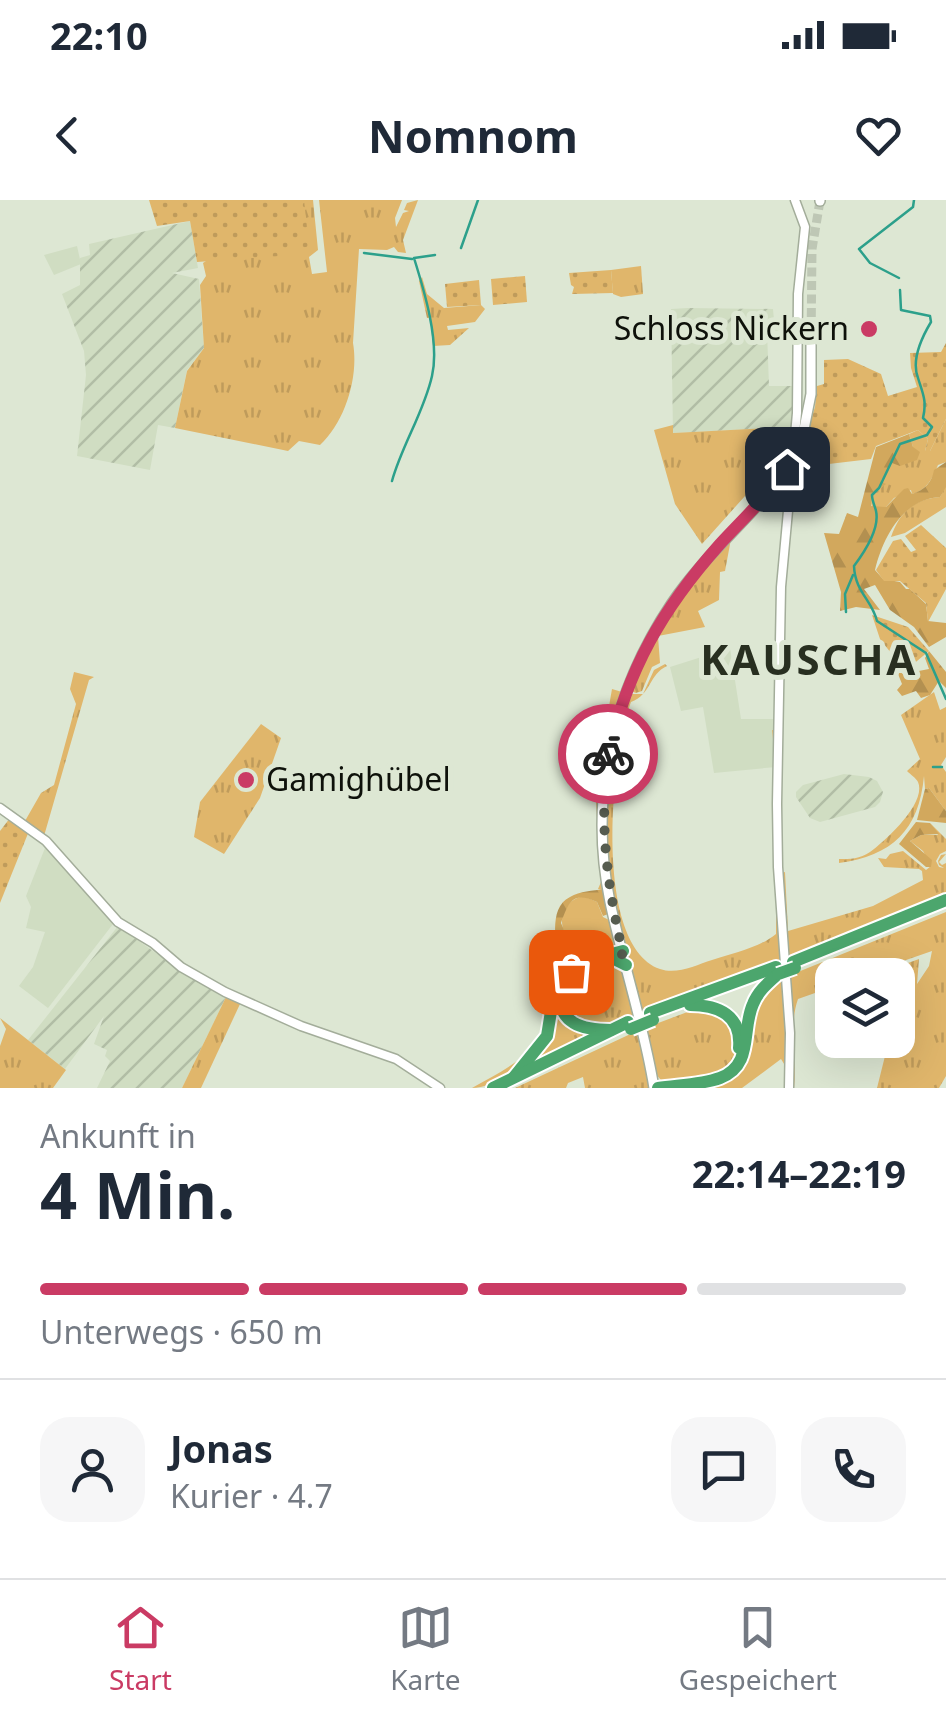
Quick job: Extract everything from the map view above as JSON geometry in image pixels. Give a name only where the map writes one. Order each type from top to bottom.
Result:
[{"type":"highway","points":[[651,1016],[690,1005],[939,907]]},
{"type":"highway","points":[[611,1030],[588,1030],[572,1023],[562,1011],[560,998],[562,984],[571,972],[619,953]]},
{"type":"highway","points":[[510,1082],[546,1036],[561,975],[578,963],[619,953]]},
{"type":"highway","points":[[660,1084],[717,1079],[736,1068],[746,1047],[752,1006],[777,972]]},
{"type":"highway","points":[[493,1088],[651,1016],[777,972]]},
{"type":"highway","points":[[660,1084],[722,1072],[739,1051],[739,1033],[729,1016],[712,1006],[690,1005]]},
{"type":"highway","points":[[510,1082],[611,1030],[630,1025]]},
{"type":"main road","points":[[802,439],[812,394],[811,344]]},
{"type":"main road","points":[[660,1084],[619,953],[610,900],[602,834],[608,754],[617,714],[651,634],[676,598],[787,469]]},
{"type":"street","points":[[789,1088],[777,804],[781,587],[797,413],[798,294],[805,226],[795,200]]},
{"type":"street","points":[[0,808],[46,841],[118,922],[181,967],[224,992],[326,1036],[396,1059],[440,1088]]},
{"type":"shaded area","points":[[190,221],[198,268],[172,273],[199,279],[204,348],[187,370],[175,428],[158,425],[150,470],[77,456],[86,375],[84,351],[62,294],[80,285],[80,258],[90,255],[89,244]]},
{"type":"shaded area","points":[[77,246],[81,264],[54,275],[44,255]]},
{"type":"shaded area","points":[[671,309],[773,309],[774,320],[794,320],[794,330],[767,331],[769,386],[795,386],[794,427],[673,433]]},
{"type":"shaded area","points":[[730,648],[741,719],[774,719],[776,767],[714,773],[703,707],[681,711],[670,667]]},
{"type":"shaded area","points":[[844,774],[877,781],[883,792],[880,802],[875,807],[820,822],[810,818],[796,792],[803,785]]},
{"type":"shaded area","points":[[45,848],[50,848],[113,924],[48,1008],[19,986],[33,967],[45,932],[26,928],[31,907],[26,896]]},
{"type":"shaded area","points":[[118,926],[226,997],[182,1088],[97,1088],[110,1061],[105,1056],[107,1050],[94,1044],[104,1016],[65,1069],[28,1040]]},
{"type":"green space","points":[[149,200],[304,200],[309,246],[279,256],[197,262],[190,221],[157,226]]},
{"type":"green space","points":[[297,200],[313,200],[318,250],[309,257],[312,274],[327,272],[319,200],[402,200],[396,227],[403,213],[409,211],[404,210],[407,203],[418,200],[403,240],[406,253],[394,247],[359,249],[354,370],[337,424],[320,445],[299,441],[288,451],[175,428],[187,371],[204,348],[200,285],[206,276],[203,263]]},
{"type":"green space","points":[[641,266],[643,294],[613,294],[611,270]]},
{"type":"green space","points":[[611,270],[613,293],[572,294],[569,273]]},
{"type":"green space","points":[[525,276],[527,302],[493,305],[491,279]]},
{"type":"green space","points":[[422,277],[427,294],[444,308],[481,305],[485,309],[475,322],[447,326],[448,330],[469,328],[450,345],[433,346],[419,281]]},
{"type":"green space","points":[[479,280],[481,305],[447,307],[445,284]]},
{"type":"green space","points":[[946,343],[946,419],[930,451],[925,451],[928,439],[918,430],[876,446],[871,459],[795,468],[815,407],[817,386],[824,384],[824,360],[848,359],[881,374],[888,396],[917,387],[910,353],[941,352]]},
{"type":"green space","points":[[946,419],[946,462],[938,465],[922,490],[912,494],[911,490],[894,498],[886,507],[872,508],[870,498],[885,484],[881,481],[892,463],[913,447],[909,434],[918,430],[928,439],[925,451],[930,451]]},
{"type":"green space","points":[[673,425],[673,433],[788,427],[788,448],[702,544],[675,504],[654,430]]},
{"type":"green space","points":[[909,434],[913,447],[920,452],[917,460],[900,466],[892,463],[881,481],[886,484],[871,496],[871,506],[886,507],[904,489],[912,494],[921,490],[930,482],[934,470],[946,462],[946,487],[940,497],[927,499],[905,512],[889,533],[875,570],[883,579],[900,582],[926,604],[928,621],[946,623],[946,637],[929,647],[914,627],[890,610],[875,585],[864,589],[880,610],[856,607],[840,611],[841,592],[824,533],[839,534],[847,513],[858,517],[876,447]]},
{"type":"green space","points":[[788,473],[787,487],[775,491],[731,539],[725,571],[720,572],[719,600],[698,611],[705,627],[658,636],[660,663],[652,667],[642,691],[628,690],[671,608]]},
{"type":"green space","points":[[946,485],[946,507],[905,533],[891,537],[909,509],[940,497]]},
{"type":"green space","points":[[921,525],[946,548],[946,589],[928,622],[926,603],[900,581],[884,581],[876,570],[893,541],[901,539],[911,552],[916,550],[905,536]]},
{"type":"green space","points":[[872,615],[908,627],[929,651],[905,671],[880,639]]},
{"type":"green space","points":[[929,651],[946,672],[946,688],[939,681],[930,695],[921,698],[916,691],[902,696],[897,690],[902,684],[896,669],[903,674],[929,669],[925,658]]},
{"type":"green space","points":[[665,664],[667,666],[643,694],[654,670]]},
{"type":"green space","points":[[74,672],[94,677],[89,680],[44,836],[25,821],[41,793],[54,785],[76,704],[70,689]]},
{"type":"green space","points":[[612,689],[622,692],[598,837],[595,787]]},
{"type":"green space","points":[[934,692],[940,710],[946,707],[946,757],[941,765],[946,772],[946,811],[929,788],[925,789],[924,776],[916,811],[900,837],[874,854],[839,863],[839,859],[859,857],[877,847],[911,810],[919,791],[918,782],[907,771],[920,759],[901,715]]},
{"type":"green space","points":[[626,694],[643,694],[631,702],[624,727],[613,803],[612,846],[624,924],[638,953],[660,969],[680,970],[754,947],[776,934],[776,767],[772,730],[775,731],[783,959],[641,1011],[613,891],[605,800],[609,760]]},
{"type":"green space","points":[[261,724],[281,738],[260,798],[224,854],[194,837],[200,802]]},
{"type":"green space","points":[[929,788],[946,811],[946,823],[917,820],[925,789]]},
{"type":"green space","points":[[10,818],[29,831],[0,903],[0,831]]},
{"type":"green space","points":[[916,822],[930,823],[939,834],[921,835],[910,841],[932,860],[931,867],[899,844]]},
{"type":"green space","points":[[930,823],[946,839],[946,851],[936,861],[944,868],[938,861],[946,854],[939,862],[946,863],[946,894],[787,958],[781,873],[785,872],[788,931],[873,906],[923,880],[919,869],[884,867],[878,858],[886,859],[903,851],[926,870],[931,866],[923,851],[910,841],[921,835],[938,835]]},
{"type":"green space","points":[[598,839],[608,914],[603,890],[598,889]]},
{"type":"green space","points":[[603,889],[608,914],[603,916],[597,902],[577,898],[561,923],[569,942],[604,948],[583,953],[556,968],[558,910],[574,895]]},
{"type":"green space","points":[[584,896],[597,902],[603,917],[611,921],[614,946],[572,963],[543,1036],[526,1061],[499,1080],[472,1088],[514,1063],[539,1037],[556,968],[603,945],[587,947],[575,943],[563,927],[566,908]]},
{"type":"green space","points":[[946,912],[946,1076],[939,1088],[877,1088],[884,1058],[915,1058],[915,960],[919,959],[917,984],[929,966],[932,951],[912,958],[832,958]]},
{"type":"green space","points":[[612,960],[624,970],[635,1014],[608,1026],[573,1022],[563,993],[567,977]]},
{"type":"green space","points":[[815,965],[815,993],[798,999],[795,1010],[794,1088],[791,1088],[788,976]]},
{"type":"green space","points":[[569,972],[560,984],[558,1004],[575,1026],[595,1032],[530,1064],[548,1029],[559,985]]},
{"type":"green space","points":[[784,978],[789,1072],[781,1059],[742,1088],[670,1088],[731,1074],[750,1019],[769,985]]},
{"type":"green space","points":[[226,997],[240,1004],[201,1088],[182,1088]]},
{"type":"green space","points":[[698,1008],[731,1021],[735,1054],[723,1069],[713,1073],[661,1080],[654,1072],[645,1028]]},
{"type":"green space","points":[[0,1018],[66,1070],[53,1088],[0,1088],[0,1046],[6,1029]]},
{"type":"green space","points":[[639,1030],[651,1088],[585,1088],[583,1077],[568,1083],[566,1088],[515,1088]]},
{"type":"waterway","points":[[461,248],[478,200]]},
{"type":"waterway","points":[[899,278],[870,263],[859,249],[913,207],[914,200]]},
{"type":"waterway","points":[[364,253],[412,259]]},
{"type":"waterway","points":[[392,481],[424,403],[434,362],[430,316],[414,258],[435,255]]},
{"type":"waterway","points":[[900,290],[901,310],[930,316],[916,371],[924,402],[923,418],[932,427],[927,435],[900,444],[872,495],[876,526],[854,566],[857,583],[877,621],[926,653],[946,699]]},
{"type":"waterway","points":[[846,612],[845,594],[853,575]]},
{"type":"waterway","points":[[933,767],[942,767]]},
{"type":"tunnel","points":[[811,344],[812,249],[820,201]]},
{"type":"way so far","points":[[571,972],[623,954],[610,900],[602,834],[608,754]]},
{"type":"place","name":"Schloss Nickern","points":[[869,329]]},
{"type":"place","name":"Gamighübel","points":[[246,780]]},
{"type":"district","name":"KAUSCHA","points":[[809,660]]},
{"type":"route","points":[[608,754],[617,714],[651,634],[698,569],[787,469]]}]
